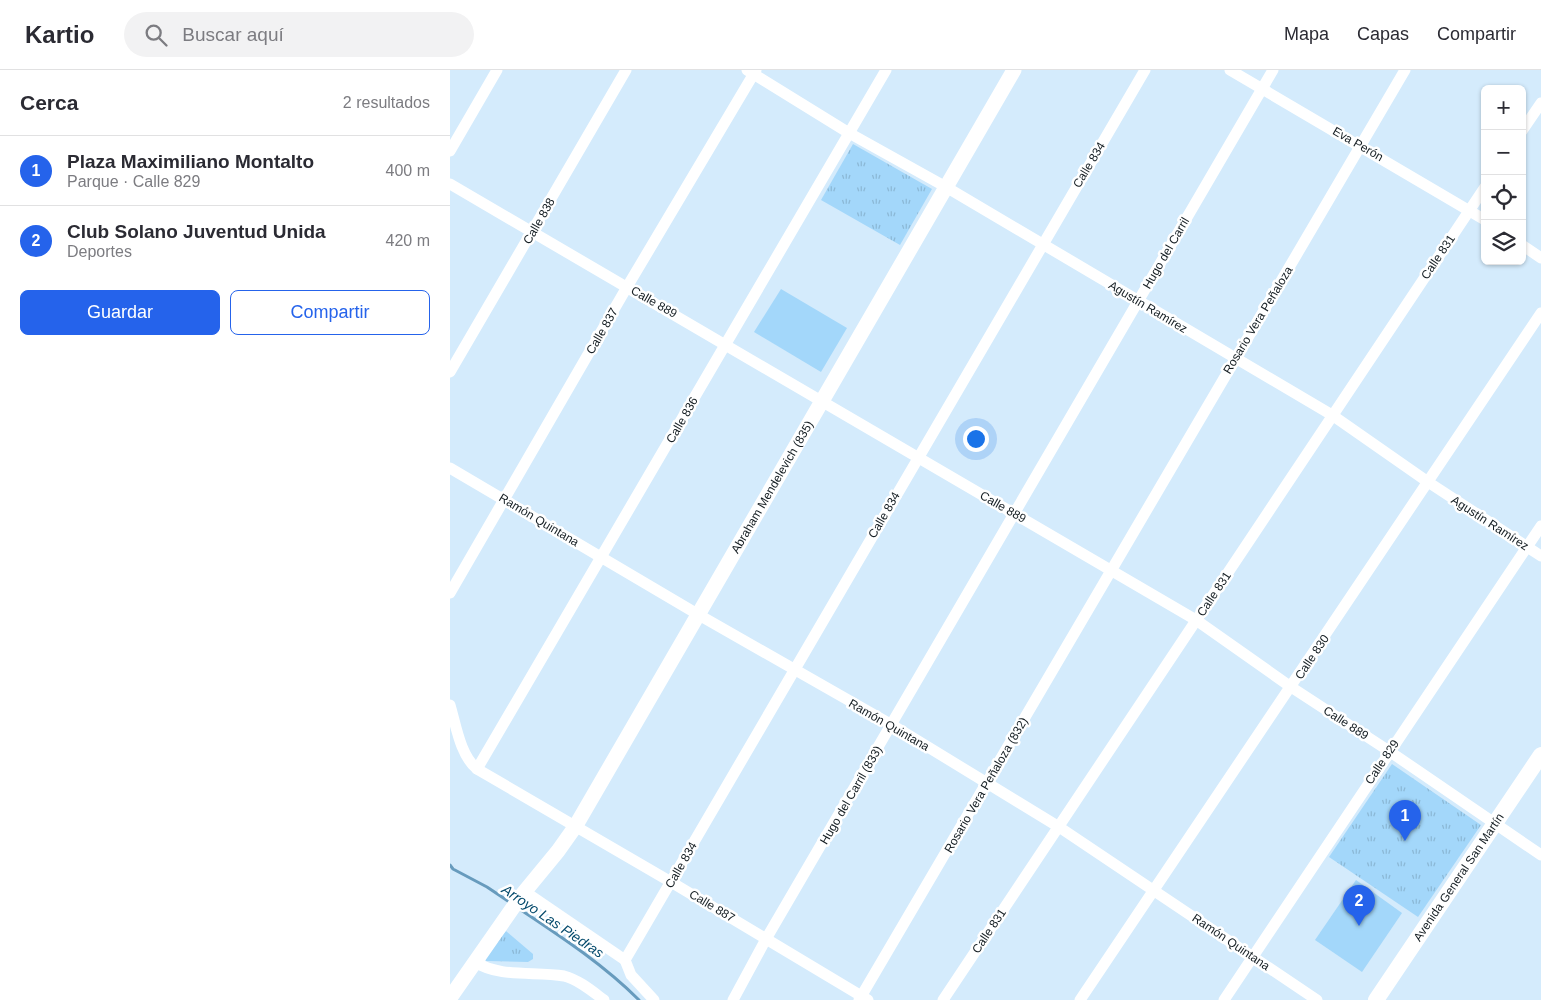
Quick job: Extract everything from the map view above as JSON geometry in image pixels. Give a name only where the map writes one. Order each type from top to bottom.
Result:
[{"type":"main road","name":"Avenida General San Martín","points":[[1376,1000],[1541,755]]},
{"type":"street","points":[[450,151],[497,70]]},
{"type":"street","name":"Calle 838","points":[[450,372],[626,70]]},
{"type":"street","name":"Calle 836","points":[[477,769],[886,70]]},
{"type":"street","name":"Abraham Mendelevich (835)","points":[[451,993],[575,826],[1014,70]]},
{"type":"street","name":"Calle 834","points":[[624,960],[1145,70]]},
{"type":"street","name":"Eva Perón","points":[[1230,70],[1481,217]]},
{"type":"street","name":"Hugo del Carril","points":[[1014,513],[1274,70]]},
{"type":"street","name":"Rosario Vera Peñaloza","points":[[1112,570],[1405,70]]},
{"type":"street","name":"Agustín Ramírez","points":[[752,71],[849,133],[946,187],[1332,415],[1428,482],[1541,556]]},
{"type":"street","name":"Calle 837","points":[[450,593],[752,71]]},
{"type":"street","points":[[1523,130],[1541,103]]},
{"type":"street","name":"Calle 889","points":[[450,184],[1196,620],[1291,687],[1389,751],[1541,855]]},
{"type":"street","name":"Calle 831","points":[[943,1000],[1481,194]]},
{"type":"street","points":[[1526,248],[1541,258]]},
{"type":"street","name":"Calle 830","points":[[1080,1000],[1541,313]]},
{"type":"street","name":"Ramón Quintana","points":[[450,468],[698,615],[892,725],[1059,827],[1316,1000]]},
{"type":"street","name":"Hugo del Carril (833)","points":[[733,1000],[766,939],[1014,513]]},
{"type":"street","name":"Calle 829","points":[[1224,1000],[1541,526]]},
{"type":"street","name":"Rosario Vera Peñaloza (832)","points":[[863,999],[1112,570]]},
{"type":"street","points":[[450,705],[469,762],[477,769]]},
{"type":"street","name":"Calle 887","points":[[477,769],[671,882],[863,999]]},
{"type":"street","points":[[523,894],[624,960],[631,975],[654,1000]]},
{"type":"street","points":[[475,962],[492,970],[564,976],[581,984],[604,1000]]},
{"type":"green space","points":[[853,144],[932,189],[900,245],[821,200]]},
{"type":"green space","points":[[781,289],[847,328],[821,372],[754,332]]},
{"type":"green space","points":[[1392,764],[1481,825],[1418,917],[1329,857]]},
{"type":"green space","points":[[1356,880],[1402,913],[1362,972],[1315,940]]},
{"type":"green space","points":[[506,931],[533,954],[533,959],[528,962],[486,961],[484,956]]},
{"type":"waterway","name":"Arroyo Las Piedras","points":[[450,865],[453,869],[487,887],[511,903]]},
{"type":"waterway","name":"Arroyo Las Piedras","points":[[518,908],[596,962],[639,1000]]},
{"type":"place","name":"Plaza Maximiliano Montalto","points":[[1405,841]]},
{"type":"place","name":"Club Solano Juventud Unida","points":[[1359,926]]}]
